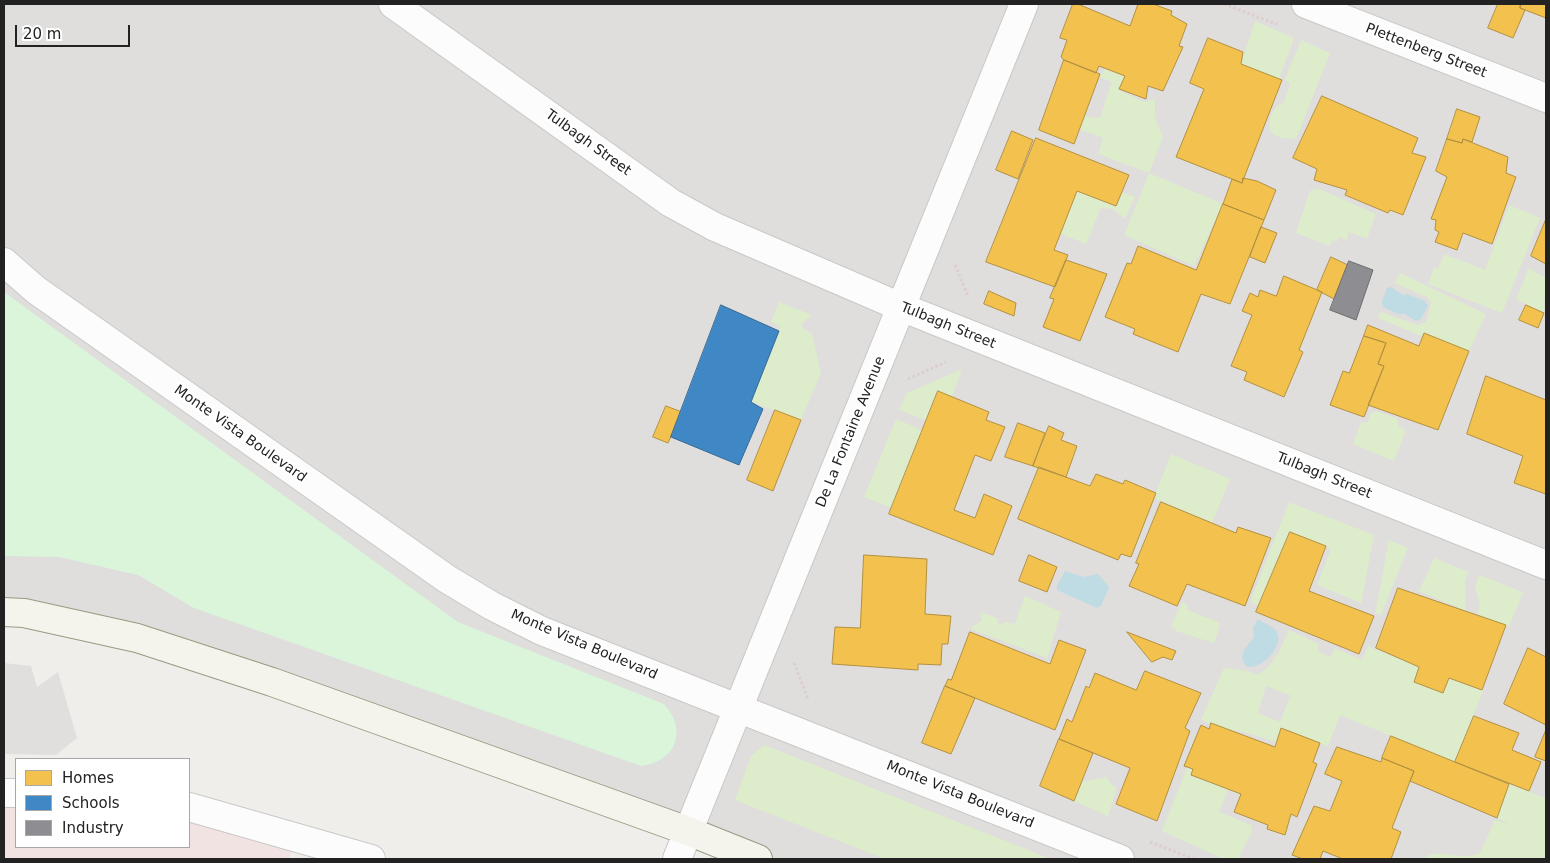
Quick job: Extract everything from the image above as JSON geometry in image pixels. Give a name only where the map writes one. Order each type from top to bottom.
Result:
[{"type":"main road","points":[[4,612],[24,613],[136,638],[282,686],[758,859]]},
{"type":"street","name":"Tulbagh Street","points":[[394,4],[671,203],[715,227],[901,307],[1546,565]]},
{"type":"street","name":"De La Fontaine Avenue","points":[[677,859],[1024,4]]},
{"type":"street","name":"Plettenberg Street","points":[[1306,4],[1546,98]]},
{"type":"street","name":"Monte Vista Boulevard","points":[[4,262],[36,290],[447,579],[492,606],[542,631],[1120,859]]},
{"type":"street","points":[[190,807],[371,859]]},
{"type":"path","points":[[953,261],[968,298]]},
{"type":"path","points":[[906,380],[950,360]]},
{"type":"path","points":[[792,657],[808,700]]},
{"type":"path","points":[[1148,841],[1194,859]]},
{"type":"shaded area","points":[[4,4],[1546,4],[1546,859],[733,859],[273,678],[4,610]]},
{"type":"shaded area","points":[[4,663],[31,666],[37,687],[58,672],[77,738],[56,755],[4,754]]},
{"type":"shaded area","points":[[4,796],[15,796],[15,848],[190,848],[190,811],[295,840],[289,859],[4,859]]},
{"type":"green space","points":[[1255,21],[1294,38],[1279,79],[1241,64]]},
{"type":"green space","points":[[1301,40],[1330,53],[1296,139],[1281,138],[1270,130],[1270,119],[1275,109],[1284,102],[1290,84],[1285,79]]},
{"type":"green space","points":[[1105,69],[1125,76],[1119,90],[1144,102],[1155,99],[1155,118],[1163,137],[1149,173],[1098,154],[1103,138],[1079,129],[1084,116],[1100,118],[1112,82],[1099,77]]},
{"type":"green space","points":[[1149,173],[1223,204],[1194,266],[1124,235]]},
{"type":"green space","points":[[1317,188],[1376,214],[1367,239],[1349,232],[1346,240],[1339,237],[1337,242],[1332,240],[1330,246],[1296,233],[1310,191]]},
{"type":"green space","points":[[1077,191],[1116,206],[1122,192],[1135,197],[1125,219],[1113,209],[1101,208],[1086,244],[1061,234]]},
{"type":"green space","points":[[1509,205],[1540,218],[1502,313],[1428,284],[1434,267],[1438,269],[1444,254],[1485,270]]},
{"type":"green space","points":[[1529,268],[1546,278],[1544,313],[1516,299]]},
{"type":"green space","points":[[1400,273],[1486,314],[1469,351],[1424,333],[1423,337],[1378,318],[1381,312],[1418,325],[1426,322],[1431,303],[1427,297],[1394,283]]},
{"type":"green space","points":[[4,292],[458,622],[664,704],[675,724],[675,743],[670,751],[663,758],[641,766],[194,608],[138,575],[59,557],[4,556]]},
{"type":"green space","points":[[779,302],[812,315],[801,324],[803,328],[812,334],[821,373],[801,420],[751,402],[779,331],[780,326],[771,322]]},
{"type":"green space","points":[[962,369],[952,397],[938,392],[926,420],[899,410],[907,393]]},
{"type":"green space","points":[[1375,411],[1397,418],[1399,427],[1406,430],[1394,461],[1353,444],[1361,422],[1367,423],[1371,413]]},
{"type":"green space","points":[[896,419],[922,430],[892,508],[864,497]]},
{"type":"green space","points":[[1171,454],[1230,479],[1212,523],[1154,498]]},
{"type":"green space","points":[[1289,502],[1374,535],[1361,603],[1317,585],[1331,549],[1290,532],[1259,606],[1250,602]]},
{"type":"green space","points":[[1389,540],[1408,548],[1381,615],[1375,613]]},
{"type":"green space","points":[[1434,558],[1469,572],[1465,580],[1466,611],[1419,591]]},
{"type":"green space","points":[[1479,575],[1523,592],[1509,627],[1477,614],[1480,605],[1475,587]]},
{"type":"green space","points":[[1025,596],[1061,612],[1047,658],[971,629],[982,621],[980,612],[997,618],[999,625],[1005,622],[1015,624]]},
{"type":"green space","points":[[1182,602],[1188,605],[1187,610],[1218,622],[1220,625],[1214,643],[1176,631],[1171,626]]},
{"type":"green space","points":[[1289,630],[1319,644],[1317,651],[1331,657],[1334,648],[1362,660],[1368,646],[1419,667],[1414,682],[1443,693],[1449,678],[1483,691],[1455,762],[1340,715],[1328,746],[1281,728],[1276,742],[1236,730],[1233,732],[1201,720],[1224,668],[1248,671],[1257,675],[1273,661]],"holes":[[[1266,686],[1300,699],[1290,696],[1280,722],[1258,713]]]},
{"type":"green space","points":[[764,745],[1051,859],[885,859],[735,800],[751,756]]},
{"type":"green space","points":[[1187,768],[1193,769],[1191,775],[1228,789],[1219,812],[1251,825],[1252,832],[1238,859],[1224,859],[1162,831]]},
{"type":"green space","points":[[1107,777],[1110,783],[1117,788],[1108,816],[1074,801],[1082,782]]},
{"type":"green space","points":[[1509,784],[1546,798],[1546,859],[1423,859],[1433,854],[1471,856],[1480,853],[1495,820],[1511,826],[1497,818]]},
{"type":"water","points":[[1391,287],[1403,295],[1407,294],[1425,301],[1428,306],[1421,319],[1416,321],[1403,313],[1400,315],[1383,307],[1382,302],[1387,288]]},
{"type":"water","points":[[1065,571],[1083,577],[1098,574],[1109,587],[1101,606],[1097,608],[1057,590],[1057,586]]},
{"type":"water","points":[[1258,619],[1275,630],[1278,641],[1273,653],[1263,662],[1252,667],[1246,666],[1242,657],[1246,647],[1254,637],[1253,628]]},
{"type":"building: Homes","points":[[1073,4],[1078,4],[1130,26],[1138,4],[1153,4],[1172,11],[1171,15],[1187,24],[1179,46],[1183,47],[1163,91],[1148,86],[1146,99],[1119,89],[1125,76],[1099,66],[1096,73],[1064,60],[1061,57],[1067,40],[1060,38]]},
{"type":"building: Homes","points":[[1498,4],[1521,4],[1520,8],[1525,10],[1513,38],[1488,28]]},
{"type":"building: Homes","points":[[1521,4],[1546,4],[1546,18],[1520,8]]},
{"type":"building: Homes","points":[[1208,38],[1243,52],[1241,64],[1282,80],[1242,183],[1176,157],[1204,89],[1190,83]]},
{"type":"building: Homes","points":[[1064,60],[1100,74],[1074,144],[1039,130]]},
{"type":"building: Homes","points":[[1322,96],[1418,138],[1412,153],[1426,157],[1403,215],[1390,210],[1388,213],[1345,195],[1347,190],[1314,180],[1317,169],[1293,158]]},
{"type":"building: Homes","points":[[1457,109],[1480,117],[1472,142],[1463,139],[1462,143],[1447,139]]},
{"type":"building: Homes","points":[[1012,131],[1033,140],[1018,179],[996,170]]},
{"type":"building: Homes","points":[[1036,138],[1129,175],[1116,206],[1077,191],[1054,250],[1068,255],[1055,287],[986,262]]},
{"type":"building: Homes","points":[[1447,139],[1462,143],[1463,139],[1508,157],[1506,173],[1516,177],[1492,244],[1463,233],[1457,250],[1435,242],[1439,232],[1435,230],[1436,220],[1431,219],[1447,177],[1436,171]]},
{"type":"building: Homes","points":[[1243,178],[1257,181],[1276,190],[1264,220],[1223,204],[1232,179],[1242,183]]},
{"type":"building: Homes","points":[[1223,204],[1264,220],[1230,304],[1201,294],[1178,352],[1133,334],[1135,329],[1105,317],[1127,263],[1131,264],[1138,246],[1196,270]]},
{"type":"building: Homes","points":[[1546,219],[1546,264],[1531,256]]},
{"type":"building: Homes","points":[[1261,227],[1277,233],[1265,263],[1250,257]]},
{"type":"building: Homes","points":[[1331,257],[1348,265],[1334,299],[1317,290]]},
{"type":"building: Homes","points":[[1066,260],[1107,274],[1080,341],[1043,327],[1054,299],[1050,298]]},
{"type":"building: Homes","points":[[1284,276],[1322,292],[1299,350],[1303,352],[1284,397],[1244,380],[1247,372],[1231,366],[1252,315],[1242,311],[1250,293],[1258,297],[1260,290],[1276,296]]},
{"type":"building: Homes","points":[[989,291],[1016,303],[1014,316],[984,304]]},
{"type":"building: Homes","points":[[1526,305],[1544,313],[1538,328],[1519,320]]},
{"type":"building: Homes","points":[[1368,325],[1419,346],[1424,333],[1469,351],[1438,430],[1368,405],[1384,366],[1378,364],[1386,343],[1364,336]]},
{"type":"building: Homes","points":[[1364,336],[1386,343],[1378,364],[1384,366],[1364,417],[1330,405],[1343,371],[1349,373]]},
{"type":"building: Homes","points":[[1486,376],[1546,400],[1546,494],[1514,483],[1523,456],[1467,434]]},
{"type":"building: Homes","points":[[938,391],[989,412],[986,420],[1005,427],[991,461],[975,455],[954,510],[975,518],[984,494],[1012,506],[993,555],[889,514]]},
{"type":"building: Homes","points":[[666,406],[682,412],[668,443],[653,437]]},
{"type":"building: Homes","points":[[775,410],[801,420],[773,491],[747,480]]},
{"type":"building: Homes","points":[[1018,423],[1045,433],[1033,466],[1005,457]]},
{"type":"building: Homes","points":[[1049,426],[1064,433],[1061,440],[1077,446],[1066,477],[1033,466]]},
{"type":"building: Homes","points":[[1039,467],[1090,486],[1096,474],[1123,484],[1125,480],[1156,493],[1131,557],[1121,554],[1118,560],[1018,519]]},
{"type":"building: Homes","points":[[1161,502],[1236,533],[1238,527],[1271,538],[1245,606],[1187,584],[1177,606],[1129,586],[1139,564],[1136,563]]},
{"type":"building: Homes","points":[[1290,532],[1326,546],[1309,591],[1374,616],[1359,654],[1256,612]]},
{"type":"building: Homes","points":[[864,555],[927,559],[925,614],[951,616],[948,644],[942,644],[941,665],[918,664],[918,670],[832,664],[835,627],[860,628]]},
{"type":"building: Homes","points":[[1029,555],[1057,567],[1047,592],[1019,581]]},
{"type":"building: Homes","points":[[1398,588],[1506,625],[1482,690],[1449,678],[1443,693],[1414,682],[1419,667],[1376,648]]},
{"type":"building: Homes","points":[[970,632],[1050,664],[1059,640],[1086,650],[1055,730],[945,686],[948,679],[951,680]]},
{"type":"building: Homes","points":[[1127,632],[1176,651],[1172,660],[1163,657],[1152,662]]},
{"type":"building: Homes","points":[[1528,648],[1546,657],[1546,725],[1504,704]]},
{"type":"building: Homes","points":[[1145,671],[1201,693],[1185,728],[1190,731],[1157,821],[1116,804],[1130,768],[1059,739],[1067,719],[1072,722],[1086,686],[1089,688],[1095,673],[1136,690]]},
{"type":"building: Homes","points":[[945,686],[975,698],[951,754],[922,743]]},
{"type":"building: Homes","points":[[1474,716],[1519,733],[1512,750],[1541,762],[1529,791],[1455,762]]},
{"type":"building: Homes","points":[[1211,723],[1275,747],[1281,728],[1320,743],[1313,762],[1317,764],[1297,817],[1291,814],[1285,835],[1267,829],[1268,825],[1234,812],[1241,794],[1191,775],[1193,769],[1184,766],[1201,725],[1209,729]]},
{"type":"building: Homes","points":[[1546,730],[1546,761],[1535,757]]},
{"type":"building: Homes","points":[[1391,736],[1509,784],[1497,818],[1410,781],[1414,771],[1382,758]]},
{"type":"building: Homes","points":[[1059,739],[1093,753],[1074,801],[1040,786]]},
{"type":"building: Homes","points":[[1337,747],[1381,762],[1382,758],[1414,771],[1392,828],[1401,832],[1391,859],[1343,859],[1323,851],[1320,859],[1303,859],[1292,855],[1314,806],[1330,811],[1342,781],[1325,774]]},
{"type":"building: Schools","points":[[721,305],[779,331],[751,402],[763,409],[739,465],[671,437]]},
{"type":"building: Industry","points":[[1349,261],[1373,270],[1356,320],[1330,310]]}]
